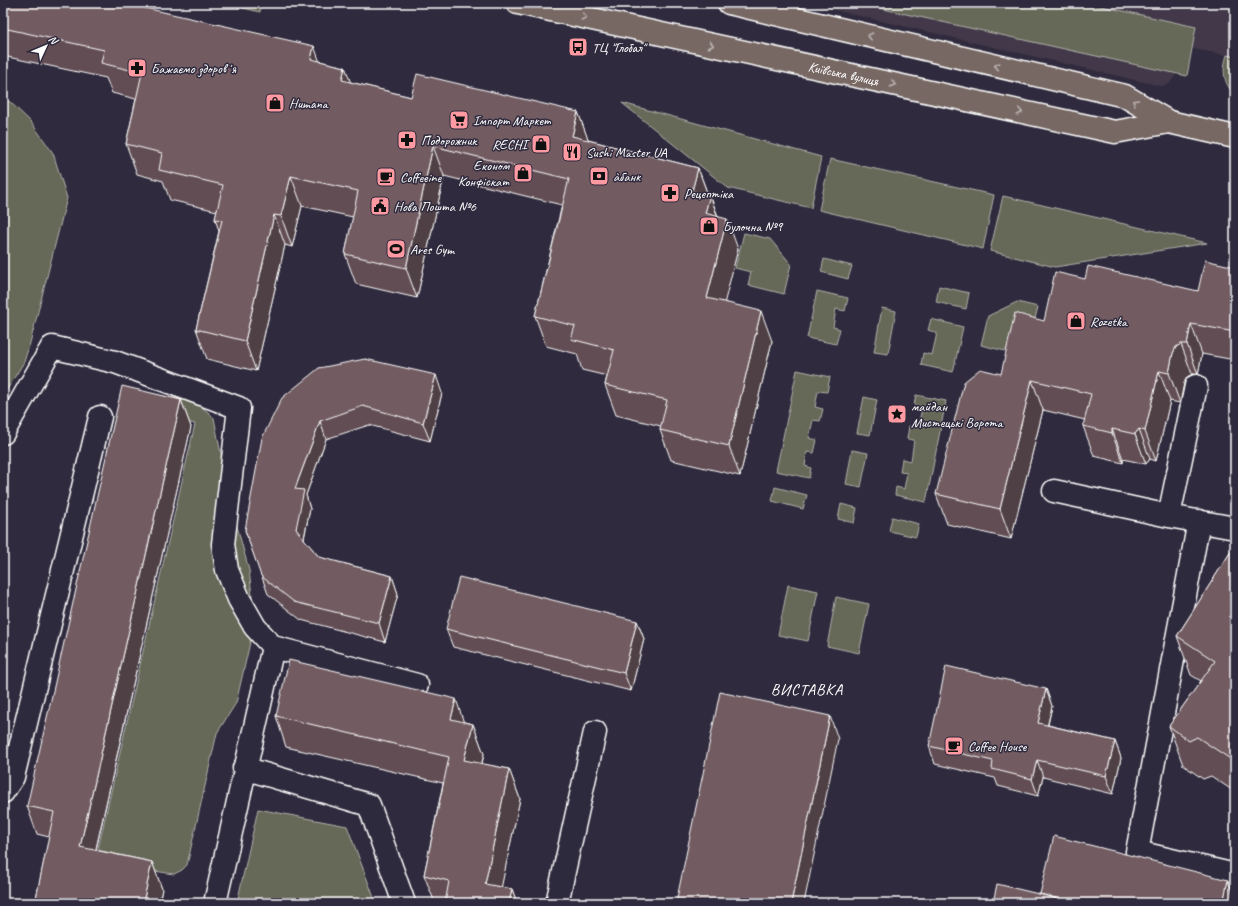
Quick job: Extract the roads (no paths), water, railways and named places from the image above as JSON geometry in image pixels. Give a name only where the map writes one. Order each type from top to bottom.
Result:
[{"type":"main road","name":"Київська вулиця","points":[[518,3],[1115,132],[1169,122]]},
{"type":"main road","name":"Київська вулиця","points":[[729,3],[1125,96],[1169,122],[1235,137]]},
{"type":"street","points":[[3,433],[52,347],[115,362],[239,408],[223,544],[227,570],[239,599],[255,627],[273,647],[417,685]]},
{"type":"street","points":[[1169,516],[1196,386]]},
{"type":"street","points":[[3,792],[13,777],[100,417]]},
{"type":"street","points":[[1054,491],[1169,516],[1235,528]]},
{"type":"street","points":[[1199,521],[1137,852],[1235,875]]},
{"type":"street","points":[[215,903],[244,768],[273,647]]},
{"type":"street","points":[[556,903],[595,732]]},
{"type":"street","points":[[244,768],[369,805],[404,903]]},
{"type":"place","name":"ТЦ \"Глобал\"","points":[[578,47]]},
{"type":"place","name":"Бажаємо здоровʼя","points":[[137,68]]},
{"type":"place","name":"Humana","points":[[275,103]]},
{"type":"place","name":"Імпорт Маркет","points":[[459,120]]},
{"type":"place","name":"Подорожник","points":[[407,140]]},
{"type":"place","name":"RECHI","points":[[541,144]]},
{"type":"place","name":"Sushi Master UA","points":[[572,152]]},
{"type":"place","name":"Економ Конфіскат","points":[[523,173]]},
{"type":"place","name":"а̀банк","points":[[599,176]]},
{"type":"place","name":"Coffeeine","points":[[386,177]]},
{"type":"place","name":"Peцeптiкa","points":[[670,193]]},
{"type":"place","name":"Нова Пошта №6","points":[[380,206]]},
{"type":"place","name":"Булочна №9","points":[[709,226]]},
{"type":"place","name":"Ares Gym","points":[[396,249]]},
{"type":"place","name":"Rozetka","points":[[1076,321]]},
{"type":"place","name":"майдан Мистецькі Ворота","points":[[897,414]]},
{"type":"place","name":"Coffee House","points":[[954,746]]},
{"type":"district","name":"ВИСТАВКА","points":[[807,689]]}]
